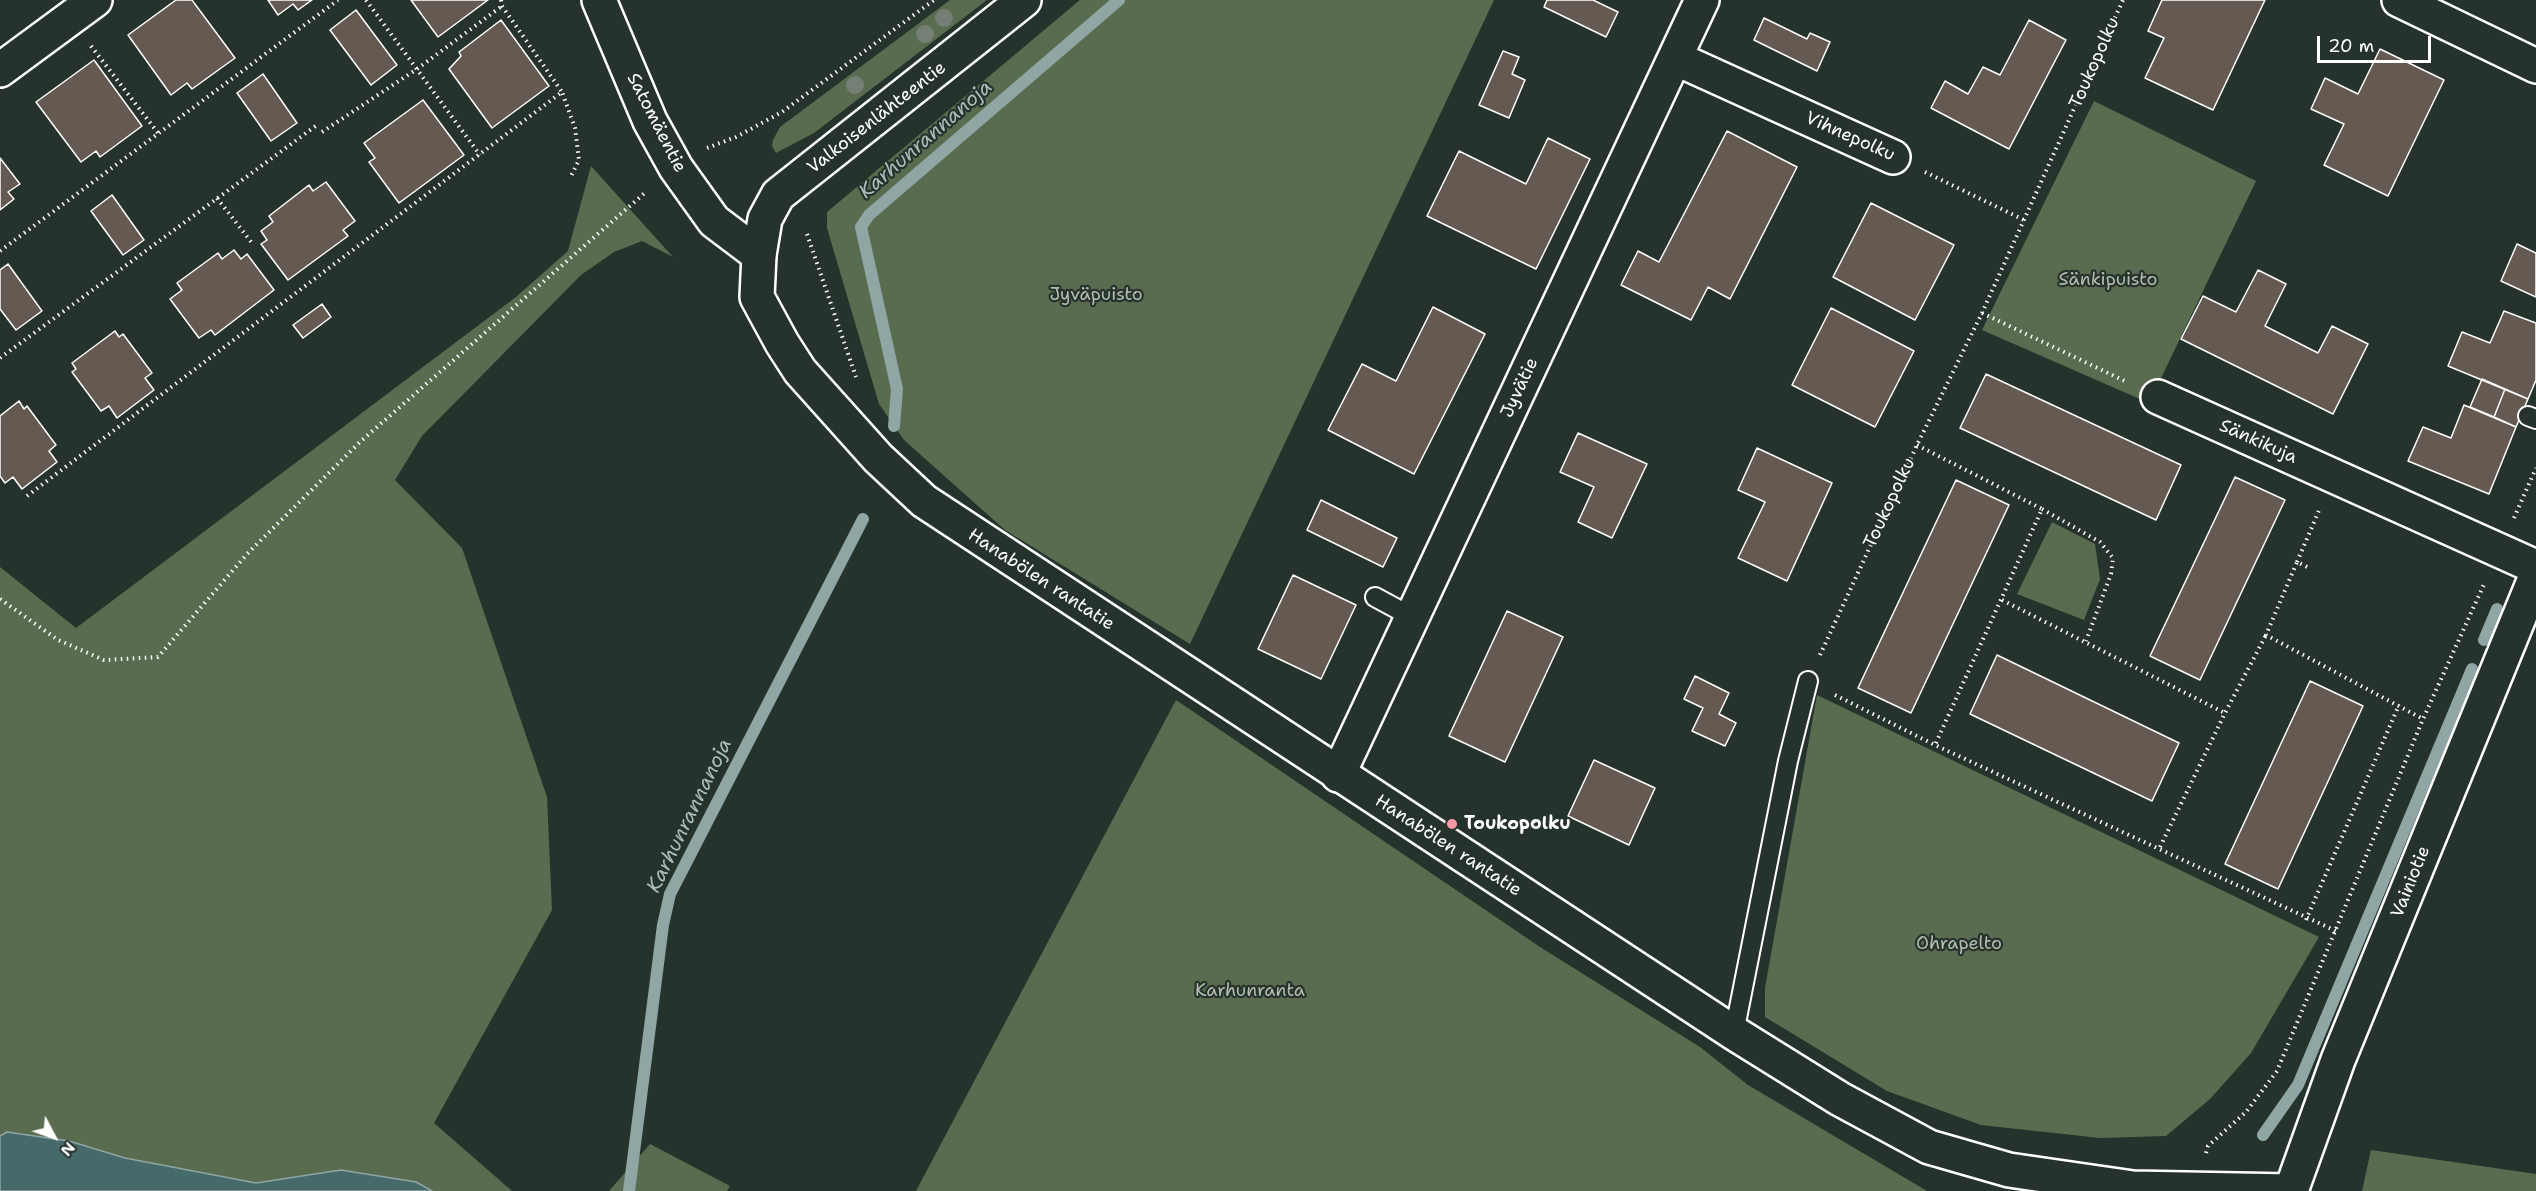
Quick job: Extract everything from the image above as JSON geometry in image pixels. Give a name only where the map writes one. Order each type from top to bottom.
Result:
[{"type":"street","name":"Satomäentie","points":[[599,0],[650,121],[676,168],[714,221],[759,255]]},
{"type":"street","name":"Valkoisenlähteentie","points":[[759,255],[765,219],[778,195],[1024,0]]},
{"type":"street","name":"Jyvätie","points":[[1338,775],[1702,0]]},
{"type":"street","points":[[2399,0],[2536,66]]},
{"type":"street","points":[[0,70],[82,9]]},
{"type":"street","name":"Vihnepolku","points":[[1675,58],[1893,157]]},
{"type":"street","name":"Hanabölen rantatie","points":[[759,255],[757,297],[800,371],[878,458],[924,501],[1338,775],[1734,1033],[1840,1099],[1929,1147],[2009,1170],[2133,1188],[2291,1191]]},
{"type":"street","name":"Sänkikuja","points":[[2158,397],[2536,567]]},
{"type":"street","name":"Vainiotie","points":[[2291,1191],[2338,1060],[2536,576]]},
{"type":"lane","points":[[1375,597],[1412,617]]},
{"type":"lane","points":[[1734,1033],[1788,761],[1808,681]]},
{"type":"path","points":[[0,251],[338,0]]},
{"type":"path","points":[[366,0],[480,155]]},
{"type":"path","points":[[501,0],[502,6],[562,92],[575,128],[579,160],[570,178]]},
{"type":"path","points":[[705,149],[736,137],[783,112],[934,0]]},
{"type":"path","name":"Toukopolku","points":[[1808,681],[1917,445],[1982,313],[2123,0]]},
{"type":"path","points":[[322,132],[417,69],[502,6]]},
{"type":"path","points":[[82,9],[158,133]]},
{"type":"path","points":[[27,496],[562,92]]},
{"type":"path","points":[[0,358],[317,125]]},
{"type":"path","name":"Vihnepolku","points":[[1893,157],[2024,220]]},
{"type":"path","points":[[0,599],[57,640],[104,660],[159,657],[247,554],[361,441],[648,190]]},
{"type":"path","points":[[217,198],[252,243]]},
{"type":"path","points":[[807,234],[856,378]]},
{"type":"path","points":[[1982,313],[2158,397]]},
{"type":"path","points":[[1917,445],[2042,509],[2100,542],[2113,558],[2111,574],[2086,641]]},
{"type":"path","points":[[2195,1188],[2208,1146],[2246,1112],[2277,1071],[2423,719],[2536,468]]},
{"type":"path","points":[[2160,847],[2225,712],[2266,635],[2333,476]]},
{"type":"path","points":[[1935,745],[2042,509]]},
{"type":"path","points":[[2297,562],[2307,567]]},
{"type":"path","points":[[2002,600],[2225,712]]},
{"type":"path","points":[[2266,635],[2423,719]]},
{"type":"path","points":[[1808,681],[1935,745],[2160,847],[2306,920],[2336,931]]},
{"type":"path","points":[[2306,920],[2399,705]]},
{"type":"green space","points":[[950,0],[987,0],[814,133],[776,153],[772,146],[780,127]]},
{"type":"green space","name":"Jyväpuisto","points":[[1080,0],[1494,0],[1190,644],[1005,530],[904,440],[879,404],[827,228],[827,212]]},
{"type":"green space","name":"Sänkipuisto","points":[[2094,101],[2256,181],[2149,403],[1982,330]]},
{"type":"green space","points":[[591,166],[673,257],[642,241],[614,252],[581,275],[422,436],[395,480],[462,548],[547,797],[552,910],[434,1123],[512,1191],[433,1191],[416,1182],[341,1170],[256,1183],[125,1158],[69,1141],[7,1132],[0,1136],[0,567],[76,628],[516,297],[568,251]]},
{"type":"green space","points":[[2052,522],[2095,544],[2100,579],[2084,620],[2017,594]]},
{"type":"green space","name":"Ohrapelto","points":[[1817,695],[2319,937],[2251,1053],[2210,1099],[2166,1136],[2100,1138],[1981,1125],[1887,1091],[1765,1017],[1765,988]]},
{"type":"green space","name":"Karhunranta","points":[[1176,700],[1540,947],[1700,1047],[1748,1085],[1927,1191],[916,1191]]},
{"type":"green space","points":[[650,1144],[730,1186],[727,1191],[609,1191]]},
{"type":"green space","points":[[2371,1150],[2536,1174],[2536,1191],[2362,1191]]},
{"type":"water","points":[[7,1132],[69,1141],[125,1158],[256,1183],[341,1170],[416,1182],[432,1191],[0,1191],[0,1136]]},
{"type":"building","points":[[176,0],[192,0],[235,58],[192,89],[187,83],[171,95],[128,35]]},
{"type":"building","points":[[268,0],[312,0],[298,10],[293,4],[278,15]]},
{"type":"building","points":[[411,0],[488,0],[438,37]]},
{"type":"building","points":[[1547,0],[1593,0],[1618,12],[1606,37],[1544,7]]},
{"type":"building","points":[[2162,0],[2265,0],[2213,110],[2145,78],[2164,38],[2148,31]]},
{"type":"building","points":[[356,10],[397,65],[371,85],[330,30]]},
{"type":"building","points":[[1764,18],[1807,39],[1810,33],[1830,42],[1817,71],[1754,40]]},
{"type":"building","points":[[501,20],[549,86],[492,128],[449,69],[461,56],[459,52]]},
{"type":"building","points":[[2029,20],[2066,40],[2009,149],[1931,108],[1945,81],[1968,94],[1983,67],[2000,75]]},
{"type":"building","points":[[2380,49],[2444,80],[2388,196],[2324,165],[2344,124],[2311,109],[2325,78],[2358,94]]},
{"type":"building","points":[[1503,51],[1519,57],[1512,74],[1525,80],[1509,118],[1479,105]]},
{"type":"building","points":[[94,60],[142,126],[100,157],[96,151],[81,162],[36,102]]},
{"type":"building","points":[[263,74],[297,123],[271,141],[237,93]]},
{"type":"building","points":[[423,100],[464,155],[399,203],[369,162],[375,158],[364,143]]},
{"type":"building","points":[[1727,131],[1797,167],[1730,299],[1708,287],[1691,320],[1621,285],[1638,251],[1659,262]]},
{"type":"building","points":[[1548,138],[1590,159],[1536,269],[1427,216],[1459,151],[1526,184]]},
{"type":"building","points":[[0,158],[20,184],[8,192],[14,199],[0,210]]},
{"type":"building","points":[[326,182],[355,221],[343,230],[348,236],[288,280],[261,244],[267,240],[261,231],[273,222],[269,216],[309,185],[313,191]]},
{"type":"building","points":[[112,195],[144,240],[123,255],[91,211]]},
{"type":"building","points":[[1871,203],[1954,245],[1915,320],[1833,277]]},
{"type":"building","points":[[2517,244],[2536,253],[2536,297],[2501,281]]},
{"type":"building","points":[[234,250],[241,259],[247,254],[274,290],[215,335],[211,330],[199,338],[170,299],[182,290],[177,283],[218,253],[222,259]]},
{"type":"building","points":[[8,264],[42,311],[16,330],[0,309],[0,270]]},
{"type":"building","points":[[2258,270],[2286,284],[2265,326],[2318,353],[2332,326],[2368,344],[2333,414],[2181,339],[2203,296],[2236,312]]},
{"type":"building","points":[[322,304],[331,317],[303,338],[293,325]]},
{"type":"building","points":[[1433,307],[1485,334],[1414,474],[1328,430],[1362,364],[1396,381]]},
{"type":"building","points":[[1831,308],[1914,351],[1875,427],[1792,385]]},
{"type":"building","points":[[2504,311],[2536,323],[2536,380],[2528,399],[2448,366],[2462,332],[2490,343]]},
{"type":"building","points":[[115,331],[119,337],[123,334],[152,373],[145,378],[154,390],[117,418],[109,406],[101,411],[72,372],[76,369],[72,363]]},
{"type":"building","points":[[1986,374],[2181,465],[2156,520],[1960,428]]},
{"type":"building","points":[[2482,379],[2505,389],[2494,417],[2470,407]]},
{"type":"building","points":[[2505,389],[2528,399],[2516,427],[2494,417]]},
{"type":"building","points":[[19,401],[24,409],[27,406],[56,445],[49,451],[57,462],[22,489],[13,477],[5,483],[0,476],[0,416]]},
{"type":"building","points":[[2464,405],[2516,427],[2489,494],[2408,461],[2423,427],[2451,438]]},
{"type":"building","points":[[1578,433],[1647,464],[1612,538],[1578,522],[1594,487],[1560,472]]},
{"type":"building","points":[[1757,448],[1832,483],[1787,581],[1738,558],[1765,502],[1738,490]]},
{"type":"building","points":[[2235,477],[2285,500],[2200,680],[2150,656]]},
{"type":"building","points":[[1956,480],[2009,505],[1911,713],[1858,688]]},
{"type":"building","points":[[1321,500],[1397,538],[1383,567],[1307,530]]},
{"type":"building","points":[[1293,575],[1356,605],[1321,679],[1258,649]]},
{"type":"building","points":[[1507,611],[1563,637],[1505,762],[1449,736]]},
{"type":"building","points":[[1997,655],[2179,743],[2152,801],[1970,714]]},
{"type":"building","points":[[1695,676],[1729,693],[1719,714],[1736,723],[1725,746],[1692,731],[1703,708],[1684,699]]},
{"type":"building","points":[[2310,681],[2363,706],[2278,889],[2225,864]]},
{"type":"building","points":[[1594,760],[1655,788],[1629,845],[1568,816]]},
{"type":"waterway","name":"Karhunrannanoja","points":[[894,426],[897,389],[861,227],[869,215],[1119,0]]},
{"type":"waterway","name":"Karhunrannanoja","points":[[629,1191],[663,925],[670,894],[863,519]]},
{"type":"waterway","points":[[2484,640],[2497,609]]},
{"type":"waterway","points":[[2263,1135],[2298,1085],[2472,669]]},
{"type":"place","name":"Toukopolku","points":[[1452,824]]}]
